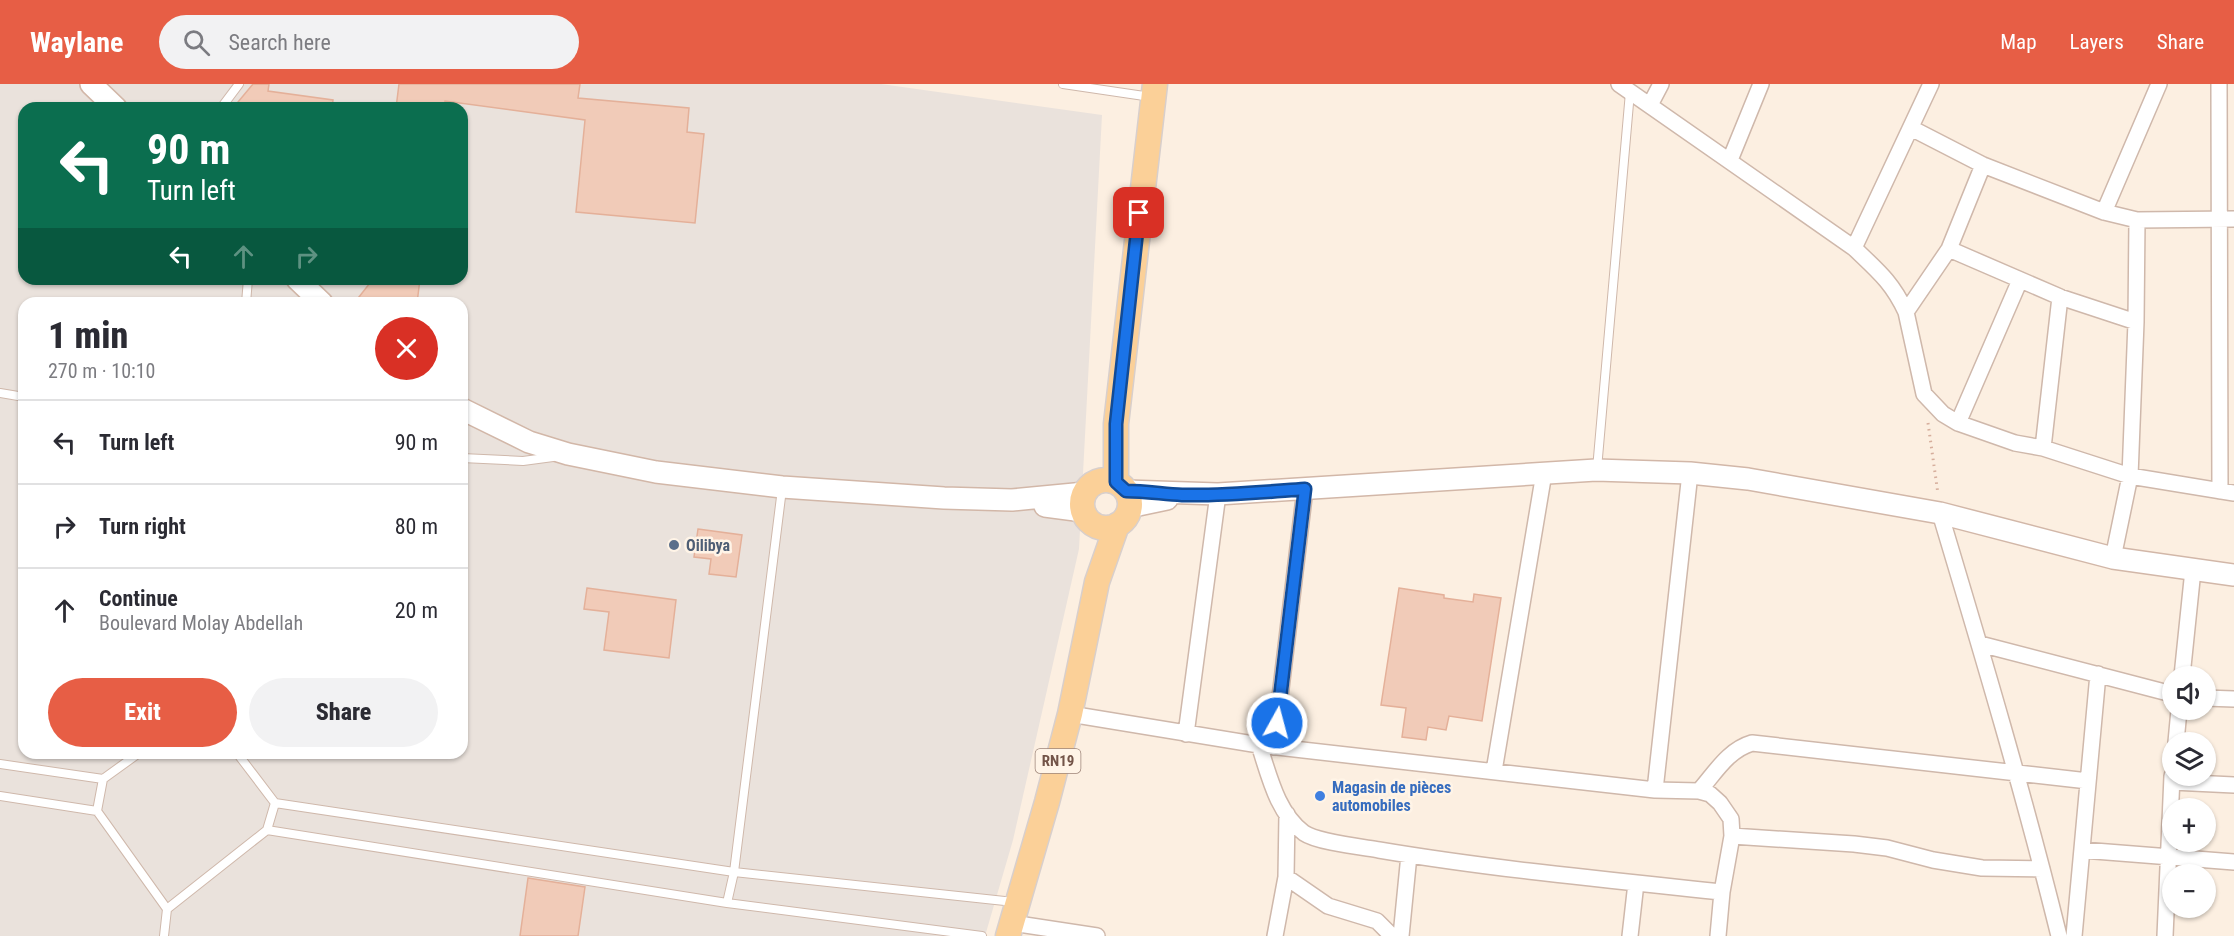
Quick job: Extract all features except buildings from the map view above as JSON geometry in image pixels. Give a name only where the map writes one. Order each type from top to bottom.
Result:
[{"type":"main road","points":[[91,84],[110,102]]},
{"type":"main road","name":"RN19","points":[[1012,921],[1070,714],[1097,582],[1154,91]]},
{"type":"main road","points":[[303,285],[316,297]]},
{"type":"main road","points":[[468,412],[529,442],[568,454],[656,472],[782,487],[944,498],[1152,503],[1181,495],[1596,470],[1690,473],[1748,479],[1940,513],[2113,558],[2234,575]]},
{"type":"street","points":[[1650,105],[1661,84]]},
{"type":"street","points":[[1730,160],[1761,84]]},
{"type":"street","points":[[1854,248],[1931,84]]},
{"type":"street","points":[[2104,212],[2159,84]]},
{"type":"street","points":[[1625,88],[1854,248],[1888,280],[1906,312],[1924,394],[1943,414],[1958,423],[2015,443],[2043,448],[2130,476],[2227,492],[2218,219],[2219,84]]},
{"type":"street","points":[[1911,128],[1983,165],[2104,212],[2137,220],[2234,219]]},
{"type":"street","points":[[1906,312],[1949,249],[1983,165]]},
{"type":"street","points":[[2113,558],[2130,476],[2137,220]]},
{"type":"street","points":[[1949,249],[2060,297],[2136,322]]},
{"type":"street","points":[[1958,423],[2020,280]]},
{"type":"street","points":[[2043,448],[2060,297]]},
{"type":"street","points":[[1494,771],[1544,473]]},
{"type":"street","points":[[1655,790],[1690,473]]},
{"type":"street","points":[[1274,747],[1305,489]]},
{"type":"street","points":[[1186,734],[1218,494]]},
{"type":"street","points":[[1940,513],[1980,644],[2059,936]]},
{"type":"street","points":[[2183,666],[2193,570]]},
{"type":"street","points":[[1980,644],[2162,691]]},
{"type":"street","points":[[2074,936],[2098,674]]},
{"type":"street","points":[[2216,698],[2234,699]]},
{"type":"street","points":[[1070,714],[1258,745],[1655,790],[1699,791],[1710,794],[1720,803],[1731,819],[1732,836],[1722,892],[1718,936]]},
{"type":"street","points":[[1699,791],[1730,755],[1740,747],[1752,743],[2088,781]]},
{"type":"street","points":[[1258,745],[1272,788],[1287,814],[1306,834],[1352,846],[1409,855],[1722,892]]},
{"type":"street","points":[[2216,783],[2234,785]]},
{"type":"street","points":[[2165,936],[2172,786]]},
{"type":"street","points":[[1275,936],[1286,877],[1287,814]]},
{"type":"street","points":[[1732,836],[1876,847],[1982,868],[2042,869]]},
{"type":"street","points":[[2082,850],[2234,862]]},
{"type":"street","points":[[1401,936],[1409,855]]},
{"type":"street","points":[[1286,877],[1328,906],[1377,921],[1392,936]]},
{"type":"street","points":[[1629,936],[1636,883]]},
{"type":"street","points":[[1012,921],[1097,936]]},
{"type":"lane","points":[[226,102],[239,84]]},
{"type":"lane","points":[[1063,84],[1154,91]]},
{"type":"lane","points":[[1596,470],[1625,88]]},
{"type":"lane","points":[[0,393],[18,396]]},
{"type":"lane","points":[[468,458],[524,461],[568,454]]},
{"type":"lane","points":[[727,903],[734,872],[782,487]]},
{"type":"lane","points":[[97,811],[103,779],[131,759]]},
{"type":"lane","points":[[242,759],[275,803],[734,872],[1012,921]]},
{"type":"lane","points":[[0,764],[103,779]]},
{"type":"lane","points":[[0,795],[97,811],[167,909],[165,936]]},
{"type":"lane","points":[[167,909],[267,830],[275,803]]},
{"type":"lane","points":[[267,830],[727,903],[982,936]]},
{"type":"path","points":[[1924,394],[1940,513]]},
{"type":"shaded area","points":[[0,84],[881,84],[1102,115],[1079,549],[1013,840],[985,936],[0,936]]},
{"type":"place","name":"Oilibya","points":[[674,545]]},
{"type":"place","name":"Magasin de pièces automobiles","points":[[1320,796]]},
{"type":"route","points":[[1139,213],[1116,424],[1116,482],[1126,491],[1153,491],[1181,495],[1261,493],[1305,489],[1277,723]]}]
